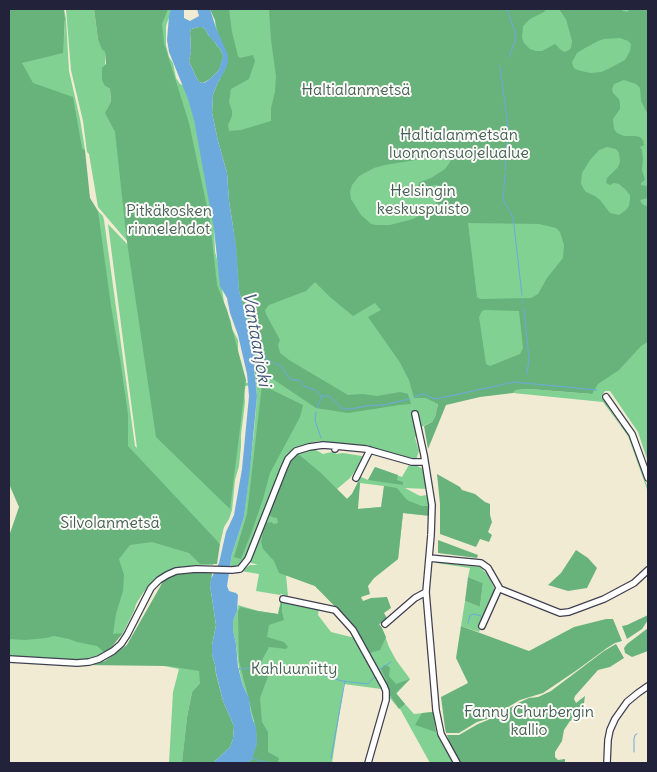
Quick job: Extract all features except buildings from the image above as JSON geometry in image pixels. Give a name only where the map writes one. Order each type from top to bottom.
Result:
[{"type":"street","points":[[606,397],[632,434],[648,478]]},
{"type":"street","points":[[415,414],[432,510],[426,592],[437,718],[441,734],[457,763]]},
{"type":"street","points":[[9,659],[77,663],[99,659],[114,651],[124,640],[151,588],[159,580],[176,571],[240,569],[248,559],[288,459],[296,451],[323,445],[335,448],[370,450],[412,462],[425,462]]},
{"type":"street","points":[[356,478],[370,450]]},
{"type":"street","points":[[429,558],[481,563],[488,568],[499,588],[555,612],[564,613],[604,599],[634,583],[648,570]]},
{"type":"street","points":[[482,626],[499,588]]},
{"type":"street","points":[[385,625],[415,598],[426,592]]},
{"type":"street","points":[[283,599],[335,610],[353,630],[384,686],[386,700],[368,763]]},
{"type":"street","points":[[607,763],[608,740],[615,719],[625,704],[638,693],[647,689]]},
{"type":"green space","name":"Silvolanmetsä","points":[[9,9],[64,9],[63,53],[22,63],[33,83],[73,97],[82,148],[85,150],[90,198],[98,211],[128,415],[128,446],[220,544],[217,564],[200,564],[189,553],[152,542],[130,545],[119,559],[124,575],[123,591],[116,614],[113,634],[123,633],[110,649],[104,652],[97,646],[54,636],[25,640],[9,639],[9,536],[19,507],[9,484]]},
{"type":"green space","points":[[64,9],[66,19],[69,71],[85,150],[82,148],[87,194],[104,220],[135,446],[137,448],[108,224],[128,245],[128,242],[98,207],[83,121],[71,70],[66,9],[94,9],[98,40],[105,52],[105,86],[110,89],[111,101],[107,109],[115,132],[102,9],[174,9],[166,26],[166,45],[176,78],[184,86],[193,112],[214,225],[215,252],[219,266],[224,303],[232,329],[238,340],[238,354],[245,383],[256,382],[255,354],[239,290],[215,20],[210,9],[648,9],[648,462],[638,432],[610,391],[605,391],[601,397],[630,436],[648,492],[628,436],[603,402],[513,393],[516,390],[529,389],[592,394],[548,379],[438,404],[432,422],[423,426],[415,438],[419,451],[416,460],[319,441],[302,447],[302,452],[314,449],[323,454],[335,452],[336,454],[343,453],[364,457],[350,478],[337,489],[347,499],[352,494],[359,476],[368,480],[375,467],[402,477],[410,463],[424,469],[428,489],[405,488],[420,496],[427,495],[429,497],[431,516],[403,513],[398,559],[374,578],[356,599],[382,628],[396,660],[410,679],[396,694],[414,714],[433,712],[436,732],[453,763],[430,763],[389,689],[390,696],[399,709],[389,697],[387,686],[355,627],[315,586],[286,575],[288,596],[256,591],[259,574],[241,571],[250,565],[258,565],[245,561],[241,568],[230,567],[232,554],[244,517],[254,432],[256,385],[244,386],[245,402],[241,446],[232,510],[224,527],[220,544],[217,541],[213,565],[194,565],[194,567],[176,568],[164,573],[157,580],[156,578],[136,604],[123,633],[118,634],[104,652],[97,656],[81,660],[9,656],[9,588],[60,454],[22,62],[64,38]],"holes":[[[360,483],[384,486],[382,507],[357,509]]]},
{"type":"green space","name":"Pitkäkosken rinnelehdot","points":[[94,9],[168,9],[162,24],[164,43],[189,123],[210,221],[217,285],[227,310],[246,380],[230,509],[156,437],[127,242],[115,132],[105,113],[111,101],[110,89],[105,86],[102,80],[102,68],[106,64],[105,52],[98,40]]},
{"type":"green space","name":"Haltialanmetsä","points":[[210,9],[229,9],[238,56],[240,58],[253,55],[255,61],[249,79],[231,89],[229,102],[232,116],[228,125],[229,131],[241,130],[271,121],[276,76],[269,9],[546,9],[523,26],[522,38],[524,43],[530,49],[536,51],[542,51],[555,44],[565,52],[571,48],[572,41],[566,19],[559,9],[621,9],[627,12],[630,9],[648,9],[648,115],[641,101],[640,88],[636,84],[624,80],[614,84],[612,89],[620,104],[620,109],[613,119],[614,129],[617,133],[624,136],[640,137],[644,145],[640,147],[642,150],[642,170],[645,180],[641,185],[648,186],[648,198],[640,200],[642,204],[648,207],[648,342],[641,346],[619,370],[598,384],[592,394],[529,389],[446,405],[428,449],[424,426],[432,422],[438,404],[426,398],[414,398],[409,380],[399,361],[368,317],[381,310],[375,303],[353,316],[315,282],[306,291],[269,305],[265,310],[280,340],[278,345],[280,353],[348,395],[363,394],[377,396],[400,392],[408,394],[411,404],[348,413],[316,408],[264,373],[261,378],[256,380],[254,368],[255,354],[239,290],[236,246],[227,173],[212,113],[213,95],[226,68],[215,20]],"holes":[[[620,38],[628,41],[631,44],[630,51],[625,60],[601,72],[591,73],[575,69],[572,62],[577,53],[604,39]],[[607,147],[616,149],[619,153],[620,162],[618,167],[607,178],[606,183],[610,185],[614,183],[619,184],[630,195],[629,206],[619,215],[610,213],[600,200],[586,192],[581,183],[582,173],[599,150]],[[434,157],[449,157],[451,159],[445,169],[431,178],[420,182],[418,186],[425,190],[434,185],[442,188],[443,192],[432,207],[413,219],[390,225],[376,225],[371,224],[361,215],[351,199],[350,192],[352,185],[359,176],[374,168]],[[468,223],[539,224],[556,228],[560,232],[564,245],[563,258],[547,278],[538,294],[531,298],[480,299],[477,297]],[[485,310],[519,311],[523,348],[520,354],[490,366],[486,364],[479,317],[482,311]]]},
{"type":"green space","points":[[199,27],[205,29],[223,56],[219,70],[203,83],[199,82],[189,61],[191,51],[190,32],[191,29]]},
{"type":"green space","points":[[262,385],[303,405],[300,417],[270,473],[263,499],[241,559],[234,557],[247,514]]},
{"type":"green space","points":[[297,453],[321,473],[347,499],[358,482],[360,483],[358,509],[381,507],[384,486],[397,488],[409,501],[422,506],[430,506],[431,516],[403,513],[398,559],[374,578],[368,586],[370,594],[361,597],[363,601],[371,598],[387,597],[391,608],[384,613],[388,620],[379,624],[386,637],[380,650],[370,653],[355,627],[315,586],[279,573],[274,561],[263,549],[261,542],[265,523],[278,523],[277,518],[268,514],[288,462]]},
{"type":"green space","points":[[375,467],[398,475],[397,480],[403,482],[403,485],[368,480]]},
{"type":"green space","points":[[437,474],[462,490],[475,494],[490,504],[492,522],[488,532],[492,535],[489,542],[480,539],[476,547],[440,534]]},
{"type":"green space","points":[[438,540],[478,555],[477,558],[438,553]]},
{"type":"green space","points":[[576,550],[588,558],[597,568],[587,588],[568,591],[548,585],[561,573]]},
{"type":"green space","points":[[436,562],[480,567],[488,575],[495,590],[479,632],[461,626],[465,601],[480,607],[483,583],[468,577],[470,568]]},
{"type":"green space","name":"Silvolanmetsä","points":[[177,572],[212,573],[210,585],[216,625],[212,654],[223,701],[234,726],[230,747],[213,763],[179,763],[182,762],[192,692],[200,683],[199,671],[168,666],[84,665],[105,661],[127,645],[164,580]]},
{"type":"green space","name":"Silvolanmetsä","points":[[212,573],[200,683],[192,692],[182,763],[169,763],[173,692],[179,669],[114,656],[127,645],[164,580]]},
{"type":"green space","points":[[468,577],[483,583],[480,607],[465,601]]},
{"type":"green space","name":"Kahluuniitty","points":[[281,601],[319,608],[318,615],[331,632],[355,638],[384,688],[344,684],[332,763],[248,763],[252,759],[254,721],[249,698],[243,686],[239,669],[233,621],[238,605],[278,614]]},
{"type":"green space","points":[[281,601],[284,620],[269,625],[267,637],[284,642],[288,647],[286,649],[269,647],[260,664],[260,672],[269,674],[260,698],[262,722],[268,732],[268,752],[279,758],[278,763],[248,763],[252,759],[257,743],[256,728],[239,661],[238,612],[240,607],[278,614]]},
{"type":"green space","points":[[648,615],[648,620],[642,629],[627,639],[622,626]]},
{"type":"green space","points":[[613,619],[622,641],[607,648],[543,693],[520,700],[459,733],[446,733],[441,697],[468,683],[456,658],[461,626],[529,651],[574,627]]},
{"type":"green space","points":[[648,628],[648,651],[632,657],[625,653],[624,648],[627,644]]},
{"type":"green space","name":"Fanny Churbergin kallio","points":[[616,644],[624,658],[610,667],[598,670],[575,696],[576,703],[585,696],[584,703],[578,717],[570,721],[564,730],[562,741],[555,752],[555,757],[558,760],[565,759],[565,763],[461,763],[451,747],[447,735],[459,735],[518,703],[551,691]]},
{"type":"green space","points":[[384,665],[390,668],[389,676],[396,684],[410,679],[396,693],[405,704],[399,709],[390,696],[381,669]]},
{"type":"green space","points":[[433,712],[436,732],[415,725],[422,713]]},
{"type":"water","points":[[171,9],[184,9],[184,18],[190,21],[199,16],[197,9],[210,9],[228,55],[226,68],[213,95],[212,113],[227,173],[236,246],[239,290],[255,354],[254,368],[257,396],[244,517],[232,554],[227,586],[229,591],[238,595],[233,630],[238,667],[243,686],[249,698],[251,714],[256,728],[257,743],[252,759],[248,763],[213,763],[230,747],[234,726],[223,701],[212,654],[216,625],[210,585],[219,563],[226,532],[234,515],[242,469],[249,396],[247,374],[227,298],[220,286],[214,229],[194,120],[188,99],[169,52],[167,40]],"holes":[[[202,27],[221,50],[223,56],[219,70],[204,83],[199,82],[189,61],[191,29]]]},
{"type":"waterway","points":[[507,9],[516,39],[509,57]]},
{"type":"waterway","points":[[500,66],[508,137]]},
{"type":"waterway","points":[[505,170],[507,142]]},
{"type":"waterway","points":[[505,173],[503,200],[513,217],[522,295]]},
{"type":"waterway","points":[[522,299],[523,303]]},
{"type":"waterway","points":[[524,309],[529,359],[527,374]]},
{"type":"waterway","name":"Vantaanjoki","points":[[254,354],[265,355],[267,361],[271,361]]},
{"type":"waterway","name":"Vantaanjoki","points":[[274,363],[281,366],[289,378],[299,380],[304,386],[315,390],[322,396],[328,396],[341,408],[351,409],[383,405],[410,399]]},
{"type":"waterway","points":[[414,397],[424,394],[436,399],[514,382],[597,390]]},
{"type":"waterway","points":[[317,408],[322,396]]},
{"type":"waterway","points":[[316,412],[315,420],[321,438]]},
{"type":"waterway","points":[[468,623],[470,615],[481,616]]},
{"type":"waterway","points":[[379,672],[380,669],[391,662]]},
{"type":"waterway","points":[[238,669],[252,668],[277,673]]},
{"type":"waterway","points":[[281,674],[319,674],[342,681],[368,684],[376,675]]},
{"type":"waterway","points":[[331,758],[345,681]]},
{"type":"waterway","points":[[634,752],[634,739],[637,734]]},
{"type":"waterway","points":[[251,758],[264,762],[279,763]]},
{"type":"waterway","points":[[283,763],[288,763]]},
{"type":"park label","name":"Haltialanmetsän luonnonsuojelualue","points":[[459,144]]},
{"type":"park label","name":"Helsingin keskuspuisto","points":[[423,200]]}]
